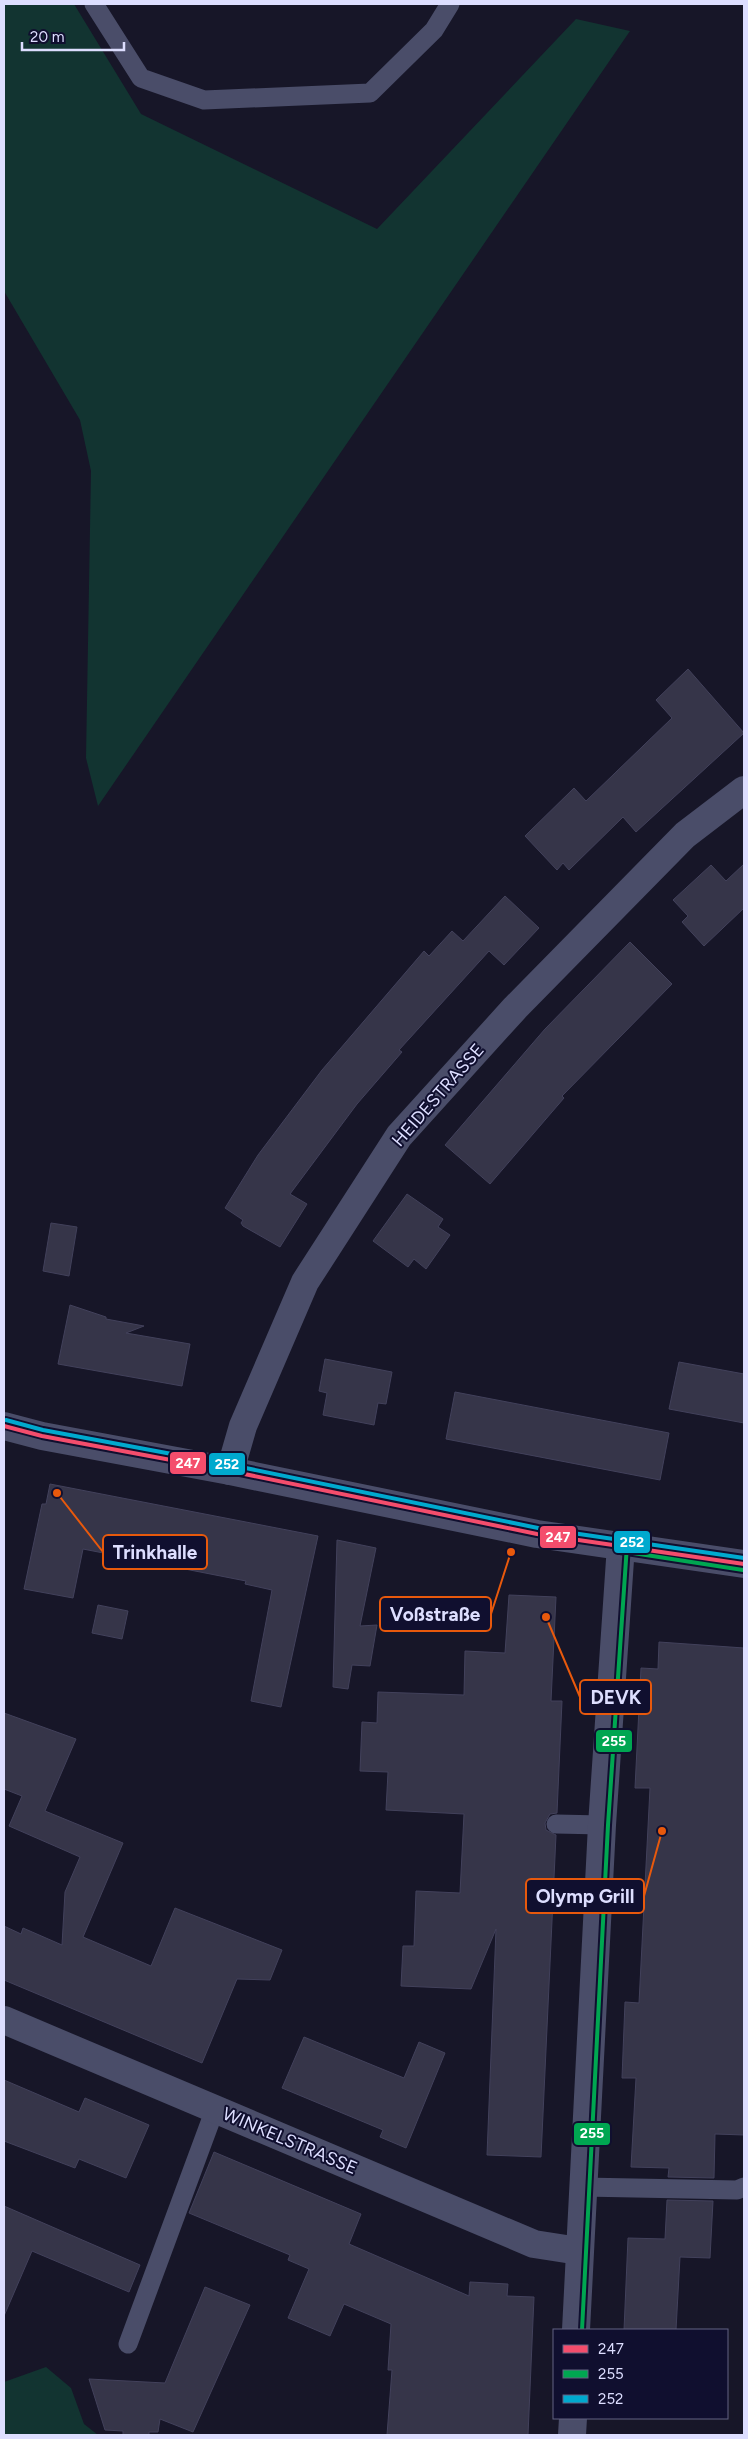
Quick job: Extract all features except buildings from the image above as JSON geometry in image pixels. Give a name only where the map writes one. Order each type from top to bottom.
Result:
[{"type":"street","name":"HEIDESTRASSE","points":[[230,1472],[243,1426],[305,1282],[399,1136],[515,1008],[685,835],[744,790]]},
{"type":"street","points":[[4,1426],[42,1436],[537,1534],[744,1564]]},
{"type":"street","points":[[576,2329],[602,1825],[620,1545]]},
{"type":"street","name":"WINKELSTRASSE","points":[[4,2020],[534,2244],[579,2251]]},
{"type":"street","points":[[572,2435],[573,2419]]},
{"type":"lane","points":[[94,4],[140,78],[204,100],[370,93],[434,30],[450,4]]},
{"type":"lane","points":[[556,1824],[602,1825]]},
{"type":"lane","points":[[128,2344],[215,2109]]},
{"type":"lane","points":[[583,2187],[737,2190],[744,2187]]},
{"type":"green space","points":[[4,4],[74,4],[141,114],[377,229],[576,19],[630,31],[98,806],[86,758],[91,471],[80,420],[4,291]]},
{"type":"green space","points":[[46,2367],[71,2388],[84,2424],[98,2435],[4,2435],[4,2382]]},
{"type":"transit line","name":"252","points":[[6,1420],[43,1430],[231,1465],[538,1528],[744,1558]]},
{"type":"transit line","name":"247","points":[[4,1426],[42,1436],[230,1471],[537,1534],[744,1564]]},
{"type":"transit line","name":"255","points":[[582,2329],[608,1825],[627,1545]]},
{"type":"transit line","name":"255","points":[[620,1551],[743,1570]]},
{"type":"place","name":"Trinkhalle","points":[[57,1493]]},
{"type":"place","name":"Voßstraße","points":[[511,1552]]},
{"type":"place","name":"DEVK","points":[[546,1617]]},
{"type":"place","name":"Olymp Grill","points":[[662,1831]]}]
